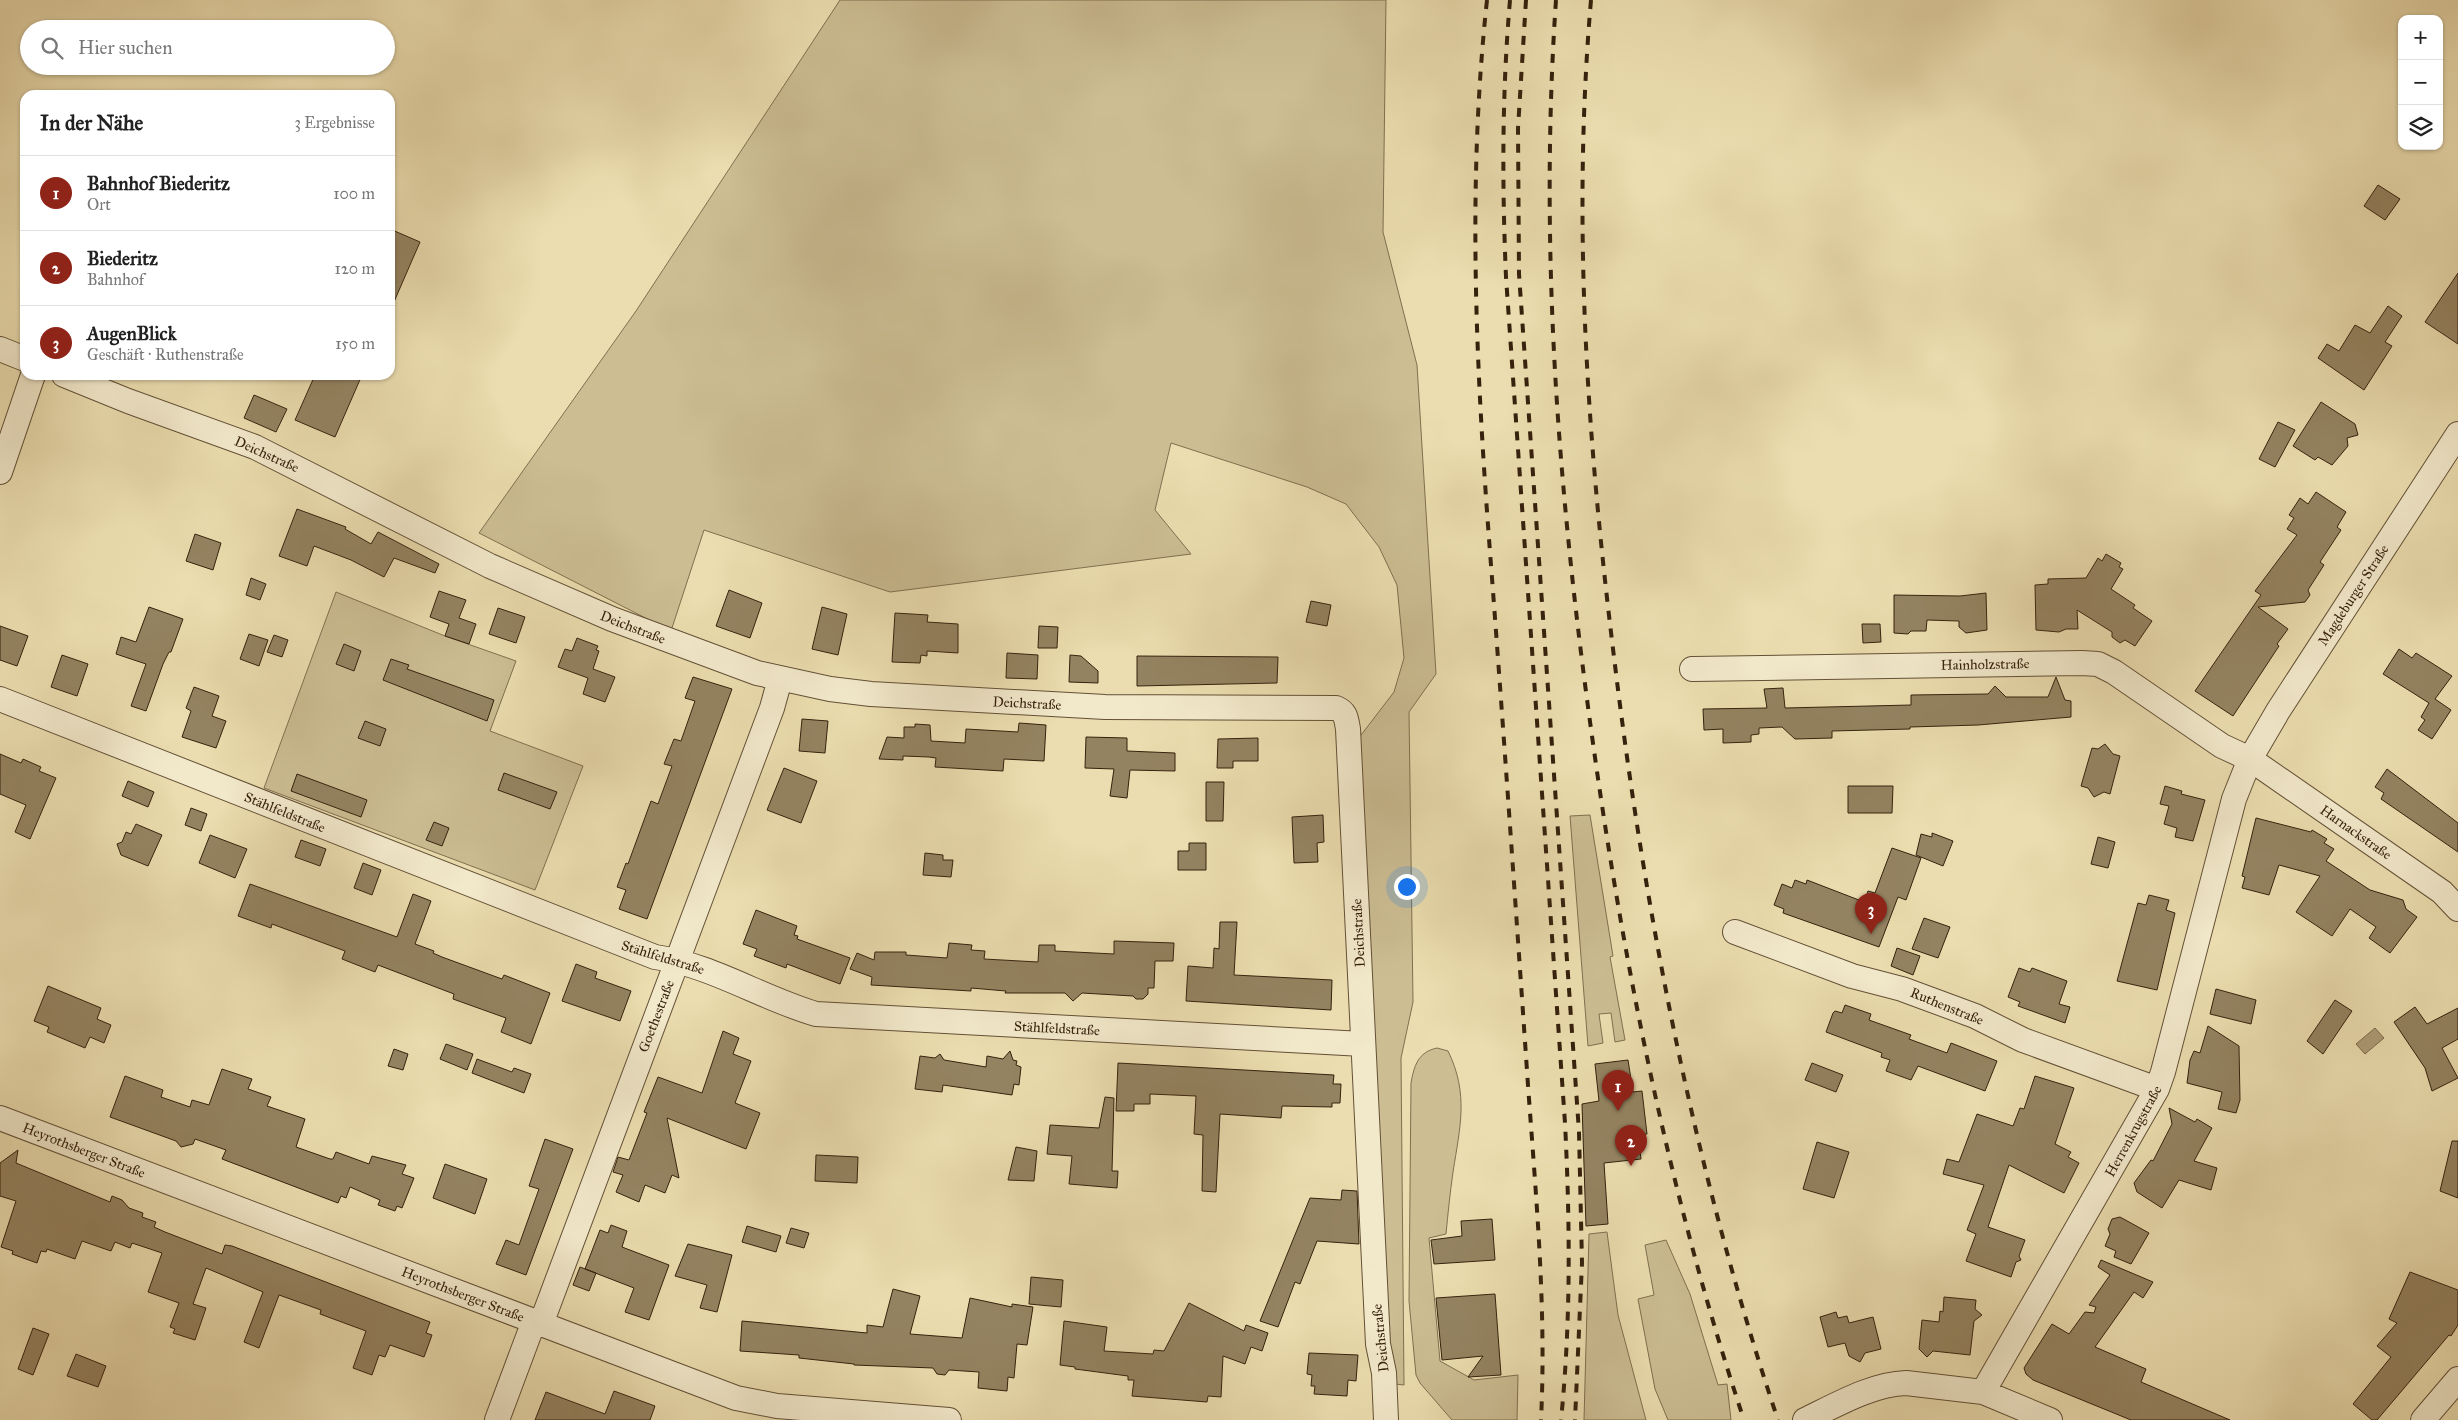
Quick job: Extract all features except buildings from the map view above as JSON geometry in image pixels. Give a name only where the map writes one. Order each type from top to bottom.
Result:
[{"type":"street","points":[[0,349],[20,357]]},
{"type":"street","points":[[0,472],[31,380]]},
{"type":"street","name":"Deichstraße","points":[[76,380],[128,401],[256,447],[439,541],[612,619],[748,670],[780,679],[830,689],[890,696],[1105,707],[1336,708],[1342,710],[1346,714],[1348,729],[1378,1344],[1384,1373],[1386,1420]]},
{"type":"street","name":"Magdeburger Straße","points":[[2250,759],[2278,711],[2458,434]]},
{"type":"street","name":"Hainholzstraße","points":[[1692,669],[2098,664],[2114,672],[2222,746],[2250,759]]},
{"type":"street","name":"Goethestraße","points":[[497,1420],[538,1322],[677,960],[772,708],[780,679]]},
{"type":"street","name":"Stählfeldstraße","points":[[0,699],[655,957],[696,965],[792,1007],[816,1014],[1363,1044]]},
{"type":"street","name":"Harnackstraße","points":[[2250,759],[2442,892],[2458,909]]},
{"type":"street","name":"Herrenkrugstraße","points":[[1983,1392],[2157,1089],[2166,1062],[2234,799],[2250,759]]},
{"type":"street","name":"Ruthenstraße","points":[[1735,932],[1852,976],[1902,988],[1976,1016],[2023,1040],[2157,1089]]},
{"type":"street","name":"Heyrothsberger Straße","points":[[0,1118],[750,1402],[941,1420]]},
{"type":"street","points":[[2423,1420],[2458,1378]]},
{"type":"street","points":[[1805,1420],[1861,1394],[1896,1383],[1983,1392],[2050,1420]]},
{"type":"shaded area","points":[[840,0],[1386,0],[1383,232],[1417,365],[1436,674],[1409,712],[1413,1002],[1401,1058],[1404,1385],[1395,1384],[1387,1353],[1358,739],[1394,692],[1404,658],[1397,585],[1379,547],[1346,504],[1307,487],[1171,443],[1155,510],[1191,554],[890,592],[704,530],[671,631],[479,533],[636,311]]},
{"type":"shaded area","points":[[336,592],[445,636],[516,661],[490,731],[583,766],[535,890],[264,788]]},
{"type":"shaded area","points":[[1590,815],[1613,956],[1610,957],[1625,1040],[1615,1042],[1611,1013],[1599,1014],[1603,1043],[1588,1046],[1570,816]]},
{"type":"shaded area","points":[[2375,1028],[2384,1038],[2365,1054],[2356,1044]]},
{"type":"shaded area","points":[[1437,1048],[1448,1051],[1455,1067],[1461,1096],[1460,1125],[1446,1234],[1429,1238],[1440,1361],[1474,1380],[1518,1375],[1517,1420],[1452,1420],[1420,1383],[1416,1375],[1409,1301],[1411,1083],[1421,1056]]},
{"type":"shaded area","points":[[1607,1232],[1618,1315],[1646,1420],[1584,1420],[1589,1234]]},
{"type":"shaded area","points":[[1666,1240],[1690,1294],[1718,1385],[1727,1384],[1731,1420],[1668,1420],[1655,1389],[1638,1299],[1654,1295],[1645,1245]]},
{"type":"railway","points":[[1487,0],[1481,72],[1475,217],[1478,362],[1539,1238],[1542,1329],[1541,1420]]},
{"type":"railway","points":[[1510,0],[1503,138],[1506,277],[1567,1160],[1569,1234],[1568,1309],[1561,1420]]},
{"type":"railway","points":[[1526,0],[1518,128],[1519,274],[1579,1132],[1582,1263],[1575,1420]]},
{"type":"railway","points":[[1556,0],[1551,92],[1550,184],[1551,277],[1555,369],[1570,553],[1592,736],[1619,910],[1652,1082],[1694,1252],[1744,1420]]},
{"type":"railway","points":[[1591,0],[1585,82],[1583,165],[1585,329],[1596,493],[1614,657],[1641,850],[1676,1043],[1722,1233],[1748,1327],[1778,1420]]},
{"type":"place","name":"AugenBlick","points":[[1871,934]]},
{"type":"place","name":"Bahnhof Biederitz","points":[[1618,1111]]},
{"type":"place","name":"Biederitz","points":[[1631,1166]]}]
